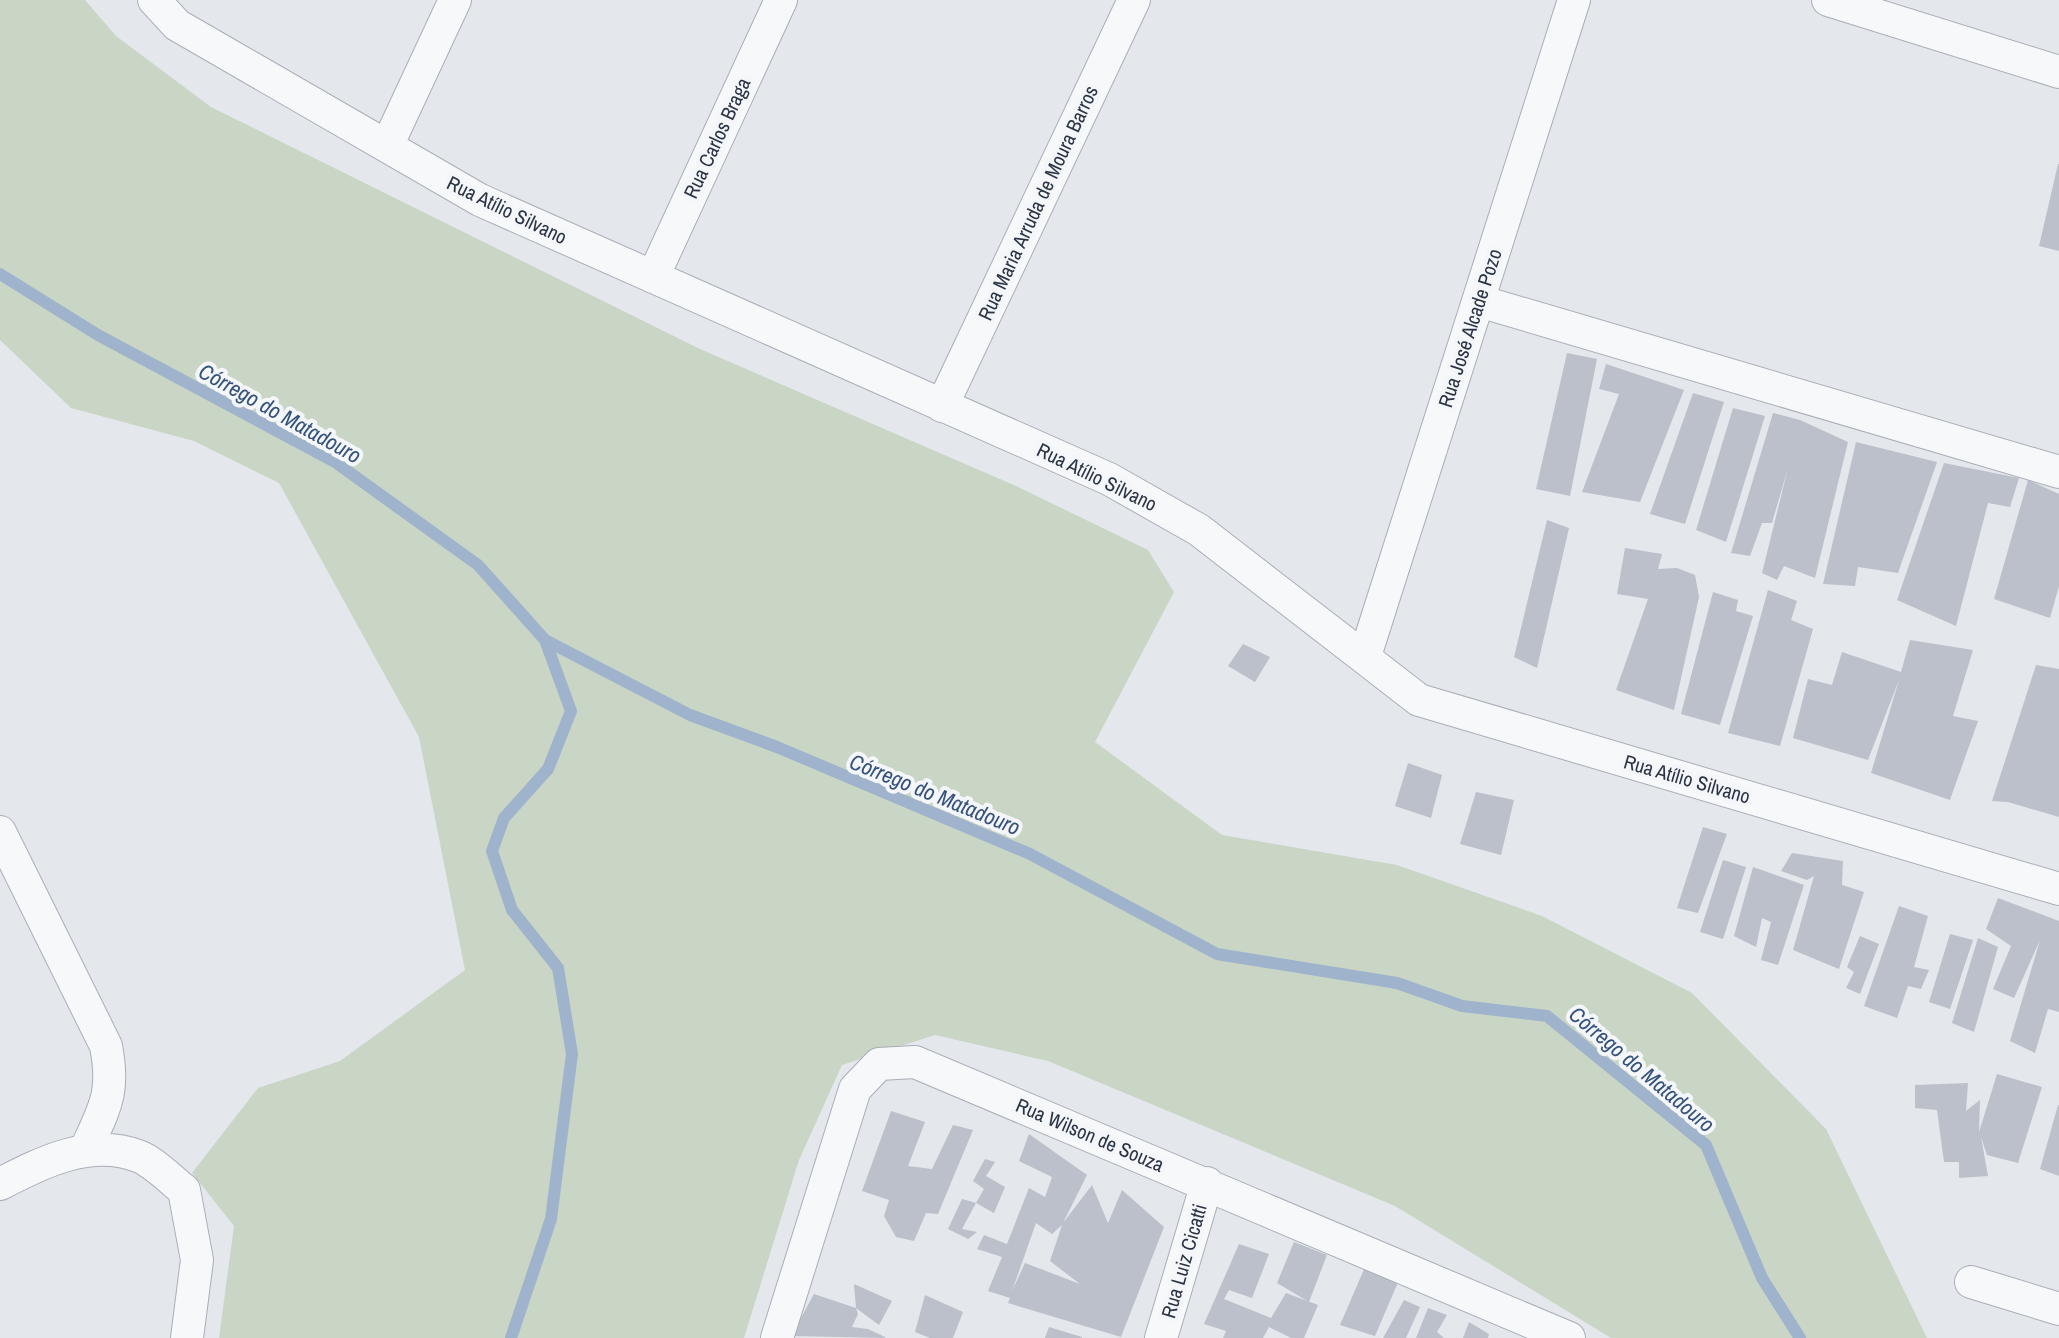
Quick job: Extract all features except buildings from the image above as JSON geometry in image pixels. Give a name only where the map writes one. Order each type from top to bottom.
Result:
[{"type":"street","name":"Rua Atílio Silvano","points":[[154,0],[177,25],[480,200],[1109,479],[1199,530],[1419,700],[2059,889]]},
{"type":"street","points":[[387,146],[455,0]]},
{"type":"street","name":"Rua Carlos Braga","points":[[653,277],[781,0]]},
{"type":"street","name":"Rua Maria Arruda de Moura Barros","points":[[942,406],[1134,0]]},
{"type":"street","name":"Rua José Alcade Pozo","points":[[1365,656],[1574,0]]},
{"type":"street","points":[[1828,0],[2059,72]]},
{"type":"street","points":[[1479,301],[2059,472]]},
{"type":"street","points":[[0,832],[106,1046],[112,1078],[107,1103],[86,1149]]},
{"type":"street","name":"Rua Wilson de Souza","points":[[777,1338],[855,1089],[879,1064],[915,1062],[1567,1337]]},
{"type":"street","points":[[0,1184],[42,1163],[86,1149],[139,1156],[184,1190],[197,1260],[187,1338]]},
{"type":"street","name":"Rua Luiz Cicatti","points":[[1161,1338],[1207,1183]]},
{"type":"street","points":[[1971,1282],[2059,1309]]},
{"type":"green space","points":[[0,0],[85,0],[116,36],[211,107],[700,349],[1016,486],[1148,550],[1174,592],[1095,742],[1222,835],[1397,865],[1542,916],[1692,993],[1826,1129],[1927,1338],[1611,1338],[1395,1206],[1048,1061],[935,1035],[842,1065],[799,1160],[744,1338],[219,1338],[234,1226],[192,1173],[258,1088],[340,1061],[465,970],[419,737],[279,483],[194,441],[71,408],[0,340]]},
{"type":"waterway","name":"Córrego do Matadouro","points":[[0,274],[98,335],[335,462],[478,565],[545,640],[690,715],[777,747],[1030,854],[1217,954],[1397,983],[1462,1006],[1547,1016],[1706,1145],[1762,1278],[1800,1338]]},
{"type":"waterway","points":[[511,1338],[551,1219],[572,1054],[558,968],[512,910],[492,851],[504,818],[548,769],[571,711],[545,640]]}]
